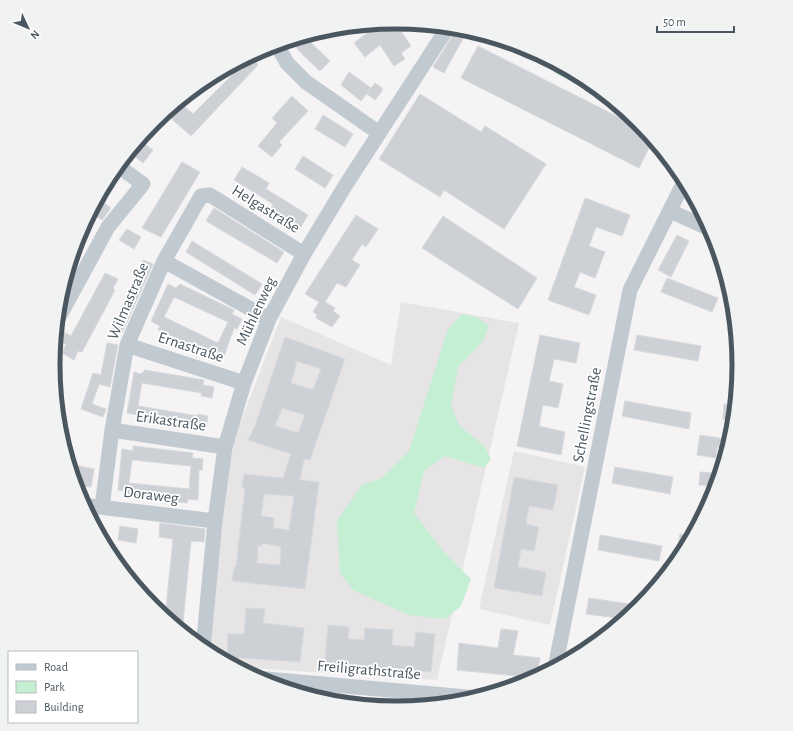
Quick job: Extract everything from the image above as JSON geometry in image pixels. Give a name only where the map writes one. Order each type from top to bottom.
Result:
[{"type":"street","name":"Mühlenweg","points":[[204,640],[214,521],[225,447],[244,383],[270,319],[304,254],[379,133],[444,33]]},
{"type":"street","points":[[279,50],[287,63],[306,82],[379,133]]},
{"type":"street","points":[[65,306],[108,227],[144,184],[124,170]]},
{"type":"street","name":"Schellingstraße","points":[[556,661],[630,290],[681,187]]},
{"type":"street","name":"Helgastraße","points":[[210,194],[304,254]]},
{"type":"street","name":"Wilmastraße","points":[[102,507],[112,430],[127,345],[164,261],[201,196],[210,194]]},
{"type":"street","points":[[670,211],[702,225]]},
{"type":"street","points":[[164,261],[270,319]]},
{"type":"street","name":"Ernastraße","points":[[127,345],[244,383]]},
{"type":"street","name":"Erikastraße","points":[[112,430],[225,447]]},
{"type":"street","name":"Doraweg","points":[[91,506],[214,521]]},
{"type":"street","name":"Freiligrathstraße","points":[[278,680],[460,696]]},
{"type":"shaded area","points":[[401,302],[519,323],[437,680],[250,668],[228,657],[211,645],[221,520],[233,442],[281,317],[391,365]]},
{"type":"shaded area","points":[[514,451],[585,467],[550,625],[479,609]]},
{"type":"green space","points":[[552,68],[565,74],[592,92],[555,73]]},
{"type":"green space","points":[[462,314],[476,317],[489,326],[483,341],[458,367],[451,406],[459,425],[485,447],[491,459],[484,468],[444,456],[424,471],[414,513],[443,551],[471,579],[461,606],[445,619],[409,615],[353,590],[340,573],[337,521],[362,485],[382,478],[409,451],[448,329]]},
{"type":"building","points":[[400,29],[411,46],[401,53],[405,59],[394,66],[380,45],[365,57],[354,43],[367,33],[366,31]]},
{"type":"building","points":[[454,34],[465,36],[444,73],[433,67]]},
{"type":"building","points":[[308,40],[330,61],[320,71],[295,45]]},
{"type":"building","points":[[478,46],[627,121],[650,146],[639,168],[461,78]]},
{"type":"building","points":[[255,61],[258,65],[191,136],[170,118],[184,106],[193,114],[238,69]]},
{"type":"building","points":[[349,72],[371,88],[361,101],[341,85]]},
{"type":"building","points":[[375,83],[382,88],[382,91],[375,100],[367,94]]},
{"type":"building","points":[[420,94],[481,132],[485,126],[546,164],[504,229],[444,190],[440,197],[379,159]]},
{"type":"building","points":[[292,96],[308,111],[279,142],[282,145],[272,157],[258,146],[277,123],[272,118]]},
{"type":"building","points":[[323,115],[353,134],[345,147],[315,129]]},
{"type":"building","points":[[144,144],[153,150],[143,163],[134,156]]},
{"type":"building","points":[[303,156],[333,175],[325,188],[295,169]]},
{"type":"building","points":[[182,162],[200,172],[161,237],[142,228]]},
{"type":"building","points":[[242,167],[269,183],[266,189],[308,215],[300,228],[270,210],[273,204],[234,180]]},
{"type":"building","points":[[585,198],[630,215],[622,236],[596,227],[589,246],[605,252],[595,278],[580,272],[574,287],[596,295],[589,315],[548,300]]},
{"type":"building","points":[[102,202],[111,208],[102,220],[96,216]]},
{"type":"building","points":[[214,208],[284,252],[277,263],[206,221]]},
{"type":"building","points":[[356,215],[378,229],[366,247],[362,244],[352,260],[360,265],[346,287],[337,283],[325,302],[335,308],[333,311],[340,316],[332,327],[316,318],[317,315],[313,312],[319,302],[305,294]]},
{"type":"building","points":[[443,216],[537,278],[518,309],[422,248]]},
{"type":"building","points":[[127,229],[141,237],[134,249],[119,240]]},
{"type":"building","points":[[677,235],[689,241],[671,277],[658,270]]},
{"type":"building","points":[[192,241],[262,284],[255,295],[186,252]]},
{"type":"building","points":[[143,260],[153,264],[122,333],[113,329]]},
{"type":"building","points":[[105,273],[118,279],[113,288],[115,290],[82,352],[78,351],[74,360],[62,353],[66,344],[61,342],[62,331],[71,336]]},
{"type":"building","points":[[667,278],[718,298],[712,312],[661,292]]},
{"type":"building","points":[[168,284],[176,288],[180,284],[234,310],[232,314],[242,319],[237,329],[234,328],[224,356],[214,352],[213,355],[158,330],[160,326],[151,321]],"holes":[[[174,297],[228,322],[218,343],[164,317]]]},
{"type":"building","points":[[540,335],[580,343],[576,363],[554,359],[549,381],[563,384],[558,408],[543,405],[539,426],[565,432],[561,455],[517,446]]},
{"type":"building","points":[[637,335],[701,346],[698,361],[634,350]]},
{"type":"building","points":[[285,337],[345,359],[310,460],[304,459],[300,480],[319,482],[305,589],[232,581],[234,567],[236,567],[245,488],[242,488],[244,474],[283,478],[291,454],[248,440],[255,426]],"holes":[[[297,361],[321,369],[313,390],[291,383]],[[282,408],[305,415],[298,433],[275,426]],[[264,494],[294,496],[289,530],[273,528],[274,518],[261,516]],[[262,543],[281,547],[280,565],[257,563],[258,546],[262,546]]]},
{"type":"building","points":[[107,343],[118,345],[110,387],[99,384],[92,404],[106,409],[103,417],[81,409],[93,373],[101,375]]},
{"type":"building","points":[[145,370],[204,380],[203,385],[214,387],[212,398],[201,396],[202,393],[142,383],[138,406],[198,416],[198,414],[208,416],[206,427],[196,425],[195,430],[136,419],[137,415],[127,413],[134,372],[141,374]]},
{"type":"building","points":[[625,401],[691,413],[689,429],[622,416]]},
{"type":"building","points":[[724,404],[730,405],[729,419],[723,419]]},
{"type":"building","points":[[700,435],[725,439],[723,448],[717,447],[716,458],[697,455]]},
{"type":"building","points":[[133,446],[193,453],[192,458],[203,459],[202,470],[199,470],[198,500],[188,499],[187,503],[127,496],[128,492],[118,490],[122,449],[133,451]],"holes":[[[132,460],[191,466],[189,489],[129,483]]]},
{"type":"building","points":[[75,465],[94,469],[91,487],[83,486]]},
{"type":"building","points":[[615,467],[673,477],[670,494],[612,483]]},
{"type":"building","points":[[700,472],[715,473],[710,486],[699,485]]},
{"type":"building","points":[[514,477],[558,485],[553,510],[529,506],[526,524],[539,527],[534,551],[521,549],[518,567],[546,572],[542,596],[494,588]]},
{"type":"building","points":[[160,523],[205,529],[204,542],[191,541],[183,624],[166,609],[173,539],[159,537]]},
{"type":"building","points":[[120,526],[138,529],[136,543],[118,540]]},
{"type":"building","points":[[680,534],[687,535],[677,550]]},
{"type":"building","points":[[600,535],[662,546],[659,561],[598,550]]},
{"type":"building","points":[[589,598],[632,605],[618,618],[586,614]]},
{"type":"building","points":[[246,608],[265,609],[263,623],[304,628],[300,662],[227,656],[228,634],[244,634]]},
{"type":"building","points":[[328,625],[349,627],[348,639],[364,640],[365,628],[393,630],[392,645],[414,647],[416,632],[435,634],[431,672],[325,662]]},
{"type":"building","points":[[501,629],[518,631],[513,655],[540,658],[538,670],[523,677],[457,670],[459,643],[498,648]]}]
